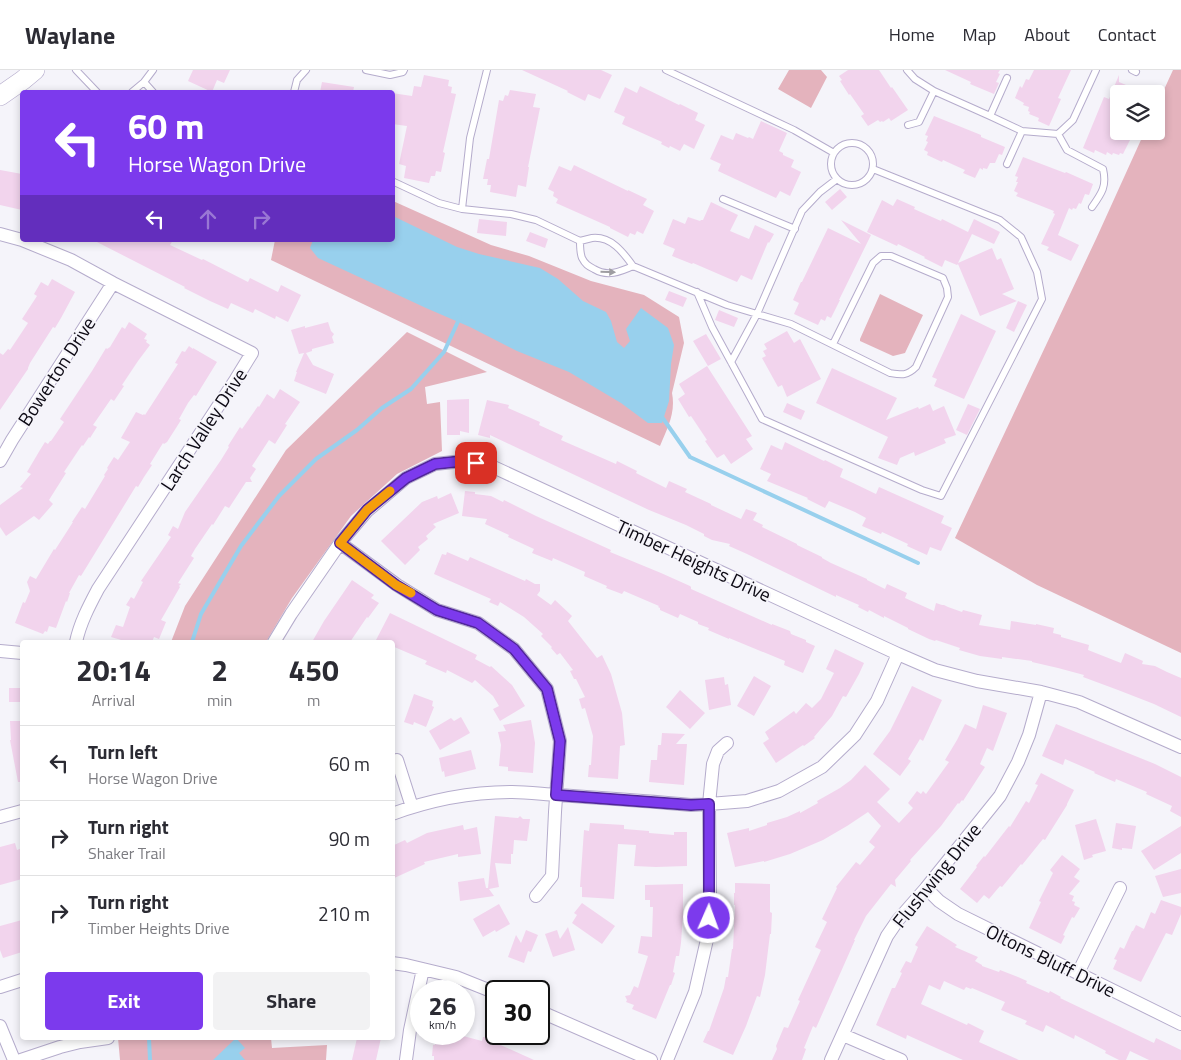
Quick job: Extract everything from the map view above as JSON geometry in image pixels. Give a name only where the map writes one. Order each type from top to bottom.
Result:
[{"type":"main road","points":[[0,96],[35,70]]},
{"type":"street","name":"Larch Valley Drive","points":[[0,234],[20,239]]},
{"type":"street","name":"Larch Valley Drive","points":[[27,242],[71,260],[252,353],[98,589],[84,617],[76,640]]},
{"type":"street","name":"Bowerton Drive","points":[[0,461],[113,283]]},
{"type":"street","name":"Timber Heights Drive","points":[[275,640],[340,543],[367,510],[406,478],[435,464],[463,461],[489,465],[935,670],[977,682],[1041,692],[1079,702],[1181,747]]},
{"type":"street","points":[[340,543],[396,585],[437,610],[478,623],[514,649],[547,689],[560,741],[552,876],[536,896]]},
{"type":"street","points":[[0,651],[20,653]]},
{"type":"street","points":[[395,813],[460,796],[510,792],[691,805],[747,800],[779,791],[822,767],[855,735],[878,701],[898,654]]},
{"type":"street","name":"Flushwing Drive","points":[[831,1060],[887,936],[1000,796],[1030,735],[1041,692]]},
{"type":"street","points":[[668,1060],[695,992],[708,936],[710,901],[709,804],[713,764],[718,751],[727,743]]},
{"type":"street","points":[[397,760],[412,807]]},
{"type":"street","points":[[0,817],[20,812]]},
{"type":"street","name":"Oltons Bluff Drive","points":[[926,888],[939,901],[958,914],[1181,1024]]},
{"type":"street","points":[[1078,973],[1120,888]]},
{"type":"street","points":[[395,963],[423,968],[456,977],[485,989]]},
{"type":"street","points":[[406,1060],[410,1030],[423,968]]},
{"type":"street","points":[[0,987],[20,981]]},
{"type":"street","points":[[550,1016],[651,1060]]},
{"type":"street","points":[[0,1026],[14,1060]]},
{"type":"street","points":[[843,1035],[901,1060]]},
{"type":"street","points":[[29,1059],[60,1046],[94,1040]]},
{"type":"lane","points":[[76,70],[95,90]]},
{"type":"lane","points":[[134,90],[144,82],[153,70]]},
{"type":"lane","points":[[295,90],[298,80],[306,70]]},
{"type":"lane","points":[[366,70],[390,75],[404,70]]},
{"type":"lane","points":[[462,209],[470,138],[487,70]]},
{"type":"lane","points":[[666,70],[794,130],[834,153]]},
{"type":"lane","points":[[907,70],[915,79],[934,91],[1022,132],[1058,134],[1073,120],[1096,70]]},
{"type":"lane","points":[[990,116],[1007,78]]},
{"type":"lane","points":[[144,82],[151,90]]},
{"type":"lane","points":[[908,125],[919,122],[934,91]]},
{"type":"lane","points":[[1007,164],[1022,132]]},
{"type":"lane","points":[[1058,134],[1068,150],[1102,169],[1105,179],[1103,192],[1092,207]]},
{"type":"lane","points":[[857,143],[868,150],[872,156],[874,162],[873,169],[861,184],[848,185],[836,179],[831,166],[831,159],[838,148],[844,144],[857,143]]},
{"type":"lane","points":[[697,292],[712,327],[762,419],[922,490],[941,496],[1042,299],[1037,272],[1021,237],[1000,220],[873,169]]},
{"type":"lane","points":[[731,362],[757,314],[802,211],[836,179]]},
{"type":"lane","points":[[395,183],[439,204],[462,209],[512,214],[536,220],[580,241],[592,238],[601,239],[616,245],[633,266],[727,305],[791,324],[890,373],[903,375],[911,372],[916,367],[948,297],[943,278],[890,256],[881,256],[873,263],[833,344]]},
{"type":"lane","points":[[724,199],[795,229]]},
{"type":"lane","points":[[580,241],[581,256],[586,264],[598,272],[608,274],[620,272],[633,266]]},
{"type":"shaded area","points":[[789,70],[821,70],[827,77],[811,108],[778,89]]},
{"type":"shaded area","points":[[1173,70],[1181,70],[1181,653],[1037,585],[955,538],[1141,140],[1165,140],[1165,87]]},
{"type":"shaded area","points":[[395,202],[491,245],[529,256],[591,281],[644,295],[679,317],[684,343],[672,393],[672,414],[660,446],[271,260],[275,242],[395,242]]},
{"type":"shaded area","points":[[880,294],[923,315],[905,353],[893,356],[860,341]]},
{"type":"shaded area","points":[[407,332],[487,372],[425,387],[427,404],[440,402],[442,451],[397,474],[351,516],[292,598],[267,640],[172,640],[185,606],[286,450]]},
{"type":"shaded area","points":[[118,1040],[271,1040],[272,1048],[327,1045],[326,1060],[120,1060]]},
{"type":"water","points":[[395,217],[457,247],[540,268],[558,279],[583,301],[606,312],[611,321],[617,342],[624,348],[630,341],[626,329],[641,308],[668,328],[674,345],[669,401],[662,423],[648,423],[621,403],[569,372],[517,351],[470,327],[318,258],[310,248],[312,242],[395,242]]},
{"type":"water","points":[[234,1040],[238,1040],[245,1048],[239,1053],[245,1060],[213,1060]]},
{"type":"building","points":[[193,70],[230,70],[224,83],[217,80],[213,90],[208,90],[188,81]]},
{"type":"building","points":[[522,70],[601,70],[612,75],[600,99],[588,94],[585,101]]},
{"type":"building","points":[[848,70],[879,70],[908,110],[891,121],[889,118],[883,122],[878,120],[868,126],[861,116],[864,114],[840,81],[842,80],[839,76]]},
{"type":"building","points":[[945,70],[1000,70],[996,82],[999,83],[994,94],[970,84],[971,82]]},
{"type":"building","points":[[1034,70],[1071,70],[1058,98],[1061,99],[1049,126],[1038,121],[1039,118],[1029,114],[1029,107],[1023,105],[1024,103],[1015,98],[1020,86],[1022,88],[1026,79],[1029,80]]},
{"type":"building","points":[[424,75],[449,80],[448,86],[452,87],[451,93],[456,94],[443,152],[445,153],[441,172],[436,171],[435,176],[431,176],[429,183],[404,178],[406,166],[399,164],[407,126],[395,124],[395,93],[412,96],[414,86],[421,87]]},
{"type":"building","points":[[1119,75],[1119,82],[1126,85],[1115,85]]},
{"type":"building","points":[[322,82],[354,87],[353,90],[320,90]]},
{"type":"building","points":[[640,86],[698,113],[695,120],[705,125],[694,149],[684,144],[680,151],[670,146],[669,148],[661,144],[662,142],[622,124],[625,117],[614,112],[625,87],[637,93]]},
{"type":"building","points":[[510,90],[536,94],[533,107],[540,108],[528,167],[526,187],[518,185],[516,197],[490,192],[491,185],[487,185],[488,179],[483,179],[487,159],[489,159],[499,100],[503,101],[505,95],[508,96]]},
{"type":"building","points":[[1104,97],[1109,99],[1110,97],[1110,140],[1130,140],[1123,154],[1120,153],[1119,155],[1113,153],[1112,155],[1107,152],[1106,155],[1095,150],[1094,153],[1083,148]]},
{"type":"building","points":[[934,116],[1005,147],[1002,155],[999,154],[995,163],[990,163],[987,169],[983,168],[983,170],[980,168],[975,178],[963,173],[965,170],[927,155],[928,152],[924,150],[928,142],[926,141],[928,136],[925,135]]},
{"type":"building","points":[[761,121],[787,133],[779,151],[794,160],[791,167],[801,172],[790,196],[780,191],[776,198],[718,171],[721,164],[710,159],[721,135],[733,140],[736,133],[753,139]]},
{"type":"building","points":[[1023,157],[1093,184],[1089,195],[1085,194],[1081,204],[1079,203],[1076,209],[1073,208],[1072,210],[1069,208],[1058,235],[1079,245],[1071,261],[1047,250],[1049,247],[1041,244],[1055,214],[1053,213],[1054,211],[1016,196],[1018,193],[1014,191],[1018,177],[1015,176]]},
{"type":"building","points":[[574,165],[647,199],[643,205],[654,211],[643,234],[637,231],[635,235],[630,233],[628,237],[556,203],[558,199],[553,196],[554,192],[548,189],[559,166],[571,171]]},
{"type":"building","points":[[0,170],[20,174],[20,210],[0,205]]},
{"type":"building","points":[[840,189],[847,197],[832,210],[825,202]]},
{"type":"building","points":[[897,199],[915,207],[914,209],[941,221],[942,219],[968,232],[974,219],[1000,232],[994,244],[972,234],[958,263],[992,248],[997,260],[1001,258],[1014,289],[1002,294],[1017,301],[980,316],[958,264],[945,260],[942,267],[898,244],[897,246],[867,232],[882,200],[893,206]]},
{"type":"building","points":[[711,202],[738,215],[730,231],[749,239],[755,225],[774,234],[768,242],[752,280],[741,275],[737,282],[672,256],[675,249],[663,244],[673,219],[685,224],[688,217],[700,221],[703,220]]},
{"type":"building","points":[[479,219],[507,222],[506,236],[477,233]]},
{"type":"building","points":[[841,220],[871,235],[831,318],[827,316],[825,321],[821,319],[818,325],[794,314],[799,303],[793,300],[828,228],[861,244]]},
{"type":"building","points":[[530,232],[548,239],[545,248],[526,241]]},
{"type":"building","points":[[97,242],[172,242],[170,245],[248,282],[250,278],[278,292],[281,285],[301,295],[288,322],[276,316],[275,319],[255,309],[253,313],[231,303],[228,309]]},
{"type":"building","points":[[52,279],[75,292],[55,328],[53,327],[28,369],[0,410],[0,353],[3,355],[8,349],[10,350],[28,323],[22,319],[37,296],[34,294],[41,282],[48,286]]},
{"type":"building","points":[[669,291],[687,298],[683,307],[665,300]]},
{"type":"building","points":[[1018,301],[1027,305],[1014,332],[1006,328]]},
{"type":"building","points":[[719,310],[738,318],[734,327],[715,320]]},
{"type":"building","points":[[961,314],[996,331],[964,399],[934,386],[937,379],[932,377]]},
{"type":"building","points":[[129,322],[147,334],[144,339],[150,345],[122,385],[124,386],[114,401],[111,399],[93,425],[97,427],[90,438],[82,445],[64,472],[66,473],[49,500],[53,504],[39,520],[34,516],[6,536],[0,527],[0,505],[23,488],[20,487],[31,474],[27,472],[45,442],[48,444],[51,441],[64,422],[60,419],[106,348],[110,347],[122,327],[125,329]]},
{"type":"building","points":[[328,322],[334,334],[332,337],[334,343],[312,349],[312,351],[306,353],[313,365],[334,374],[326,394],[294,381],[304,353],[299,354],[291,330]]},
{"type":"building","points":[[787,331],[794,343],[800,339],[821,379],[787,397],[782,385],[778,387],[762,358],[766,356],[763,351],[767,349],[764,344]]},
{"type":"building","points":[[706,334],[721,359],[708,366],[693,341]]},
{"type":"building","points":[[189,346],[217,362],[196,396],[194,395],[188,403],[179,419],[181,420],[167,442],[163,443],[150,464],[152,465],[138,487],[136,486],[81,576],[79,575],[69,593],[56,628],[49,626],[47,632],[45,631],[43,634],[15,623],[23,602],[25,603],[30,591],[27,582],[30,576],[36,579],[82,507],[85,509],[114,457],[118,460],[130,442],[121,438],[136,412],[145,415],[178,364],[175,363],[182,351],[185,352]]},
{"type":"building","points":[[707,366],[752,436],[746,439],[753,449],[731,464],[724,454],[717,458],[705,441],[707,440],[678,399],[685,394],[679,384]]},
{"type":"building","points":[[832,368],[897,398],[886,420],[930,404],[933,411],[944,406],[956,435],[944,439],[946,443],[915,456],[914,452],[900,458],[897,465],[878,458],[888,437],[816,403]]},
{"type":"building","points":[[280,389],[300,402],[285,424],[287,425],[275,444],[269,440],[252,466],[256,469],[250,478],[252,482],[246,482],[229,508],[225,506],[195,549],[191,556],[194,558],[178,583],[181,584],[180,587],[161,620],[166,622],[159,639],[154,637],[153,640],[121,640],[111,637],[116,625],[123,627],[130,607],[126,605],[131,597],[134,599],[143,582],[141,581],[171,537],[168,535],[173,526],[178,529],[185,512],[221,460],[240,427],[242,429],[267,394],[274,399]]},
{"type":"building","points":[[469,399],[469,433],[460,431],[460,435],[447,435],[447,400]]},
{"type":"building","points":[[487,400],[509,405],[508,408],[540,422],[539,425],[563,436],[561,440],[616,464],[617,461],[666,488],[669,481],[687,489],[685,492],[741,519],[746,509],[757,513],[753,520],[763,525],[762,527],[885,589],[887,584],[907,593],[905,598],[934,611],[936,603],[962,612],[963,610],[982,615],[979,625],[1010,630],[1011,621],[1054,628],[1053,633],[1089,645],[1088,650],[1121,663],[1125,653],[1143,661],[1142,664],[1155,666],[1181,678],[1181,717],[1154,704],[1083,677],[1084,675],[1032,661],[980,656],[929,639],[884,616],[884,618],[869,610],[868,612],[858,607],[859,605],[836,595],[836,597],[729,546],[730,544],[712,540],[686,525],[649,510],[490,435],[490,438],[478,435]]},
{"type":"building","points":[[787,403],[805,411],[801,420],[783,412]]},
{"type":"building","points":[[968,404],[980,409],[967,435],[956,430]]},
{"type":"building","points":[[785,442],[843,469],[840,477],[876,494],[879,487],[944,516],[941,523],[952,528],[941,551],[930,547],[927,555],[882,532],[881,534],[862,526],[866,518],[855,512],[829,501],[825,508],[808,498],[767,481],[771,474],[760,469],[771,445],[782,450]]},
{"type":"building","points":[[465,491],[491,496],[503,502],[504,500],[611,550],[610,552],[690,586],[691,589],[772,625],[790,631],[791,634],[815,646],[803,673],[784,665],[785,661],[708,630],[709,628],[680,614],[678,618],[660,610],[659,606],[624,591],[622,594],[606,588],[607,586],[584,576],[585,572],[553,558],[552,561],[532,553],[534,549],[485,524],[487,519],[462,516]]},
{"type":"building","points":[[451,493],[459,513],[433,524],[436,527],[426,536],[428,539],[418,547],[420,550],[405,565],[381,541],[422,502],[437,496],[438,499]]},
{"type":"building","points":[[447,552],[468,561],[470,557],[525,581],[526,579],[535,584],[540,584],[540,591],[537,595],[551,605],[555,600],[572,616],[568,621],[597,658],[602,655],[611,674],[622,713],[625,745],[620,746],[618,779],[588,777],[589,765],[591,765],[593,736],[585,708],[582,709],[579,699],[585,697],[570,671],[573,670],[560,653],[557,655],[541,636],[543,634],[524,617],[500,602],[498,606],[489,602],[491,599],[434,574],[442,554],[446,555]]},
{"type":"building","points":[[352,580],[374,595],[371,598],[379,603],[351,640],[313,640]]},
{"type":"building","points":[[390,613],[477,655],[475,659],[491,666],[512,685],[525,706],[500,721],[493,709],[499,706],[493,696],[475,680],[472,683],[447,670],[446,673],[425,664],[427,661],[395,647],[395,640],[376,640]]},
{"type":"building","points":[[835,649],[864,663],[859,674],[846,697],[843,696],[832,716],[815,738],[776,763],[763,743],[769,739],[765,732],[794,711],[796,714],[806,703],[812,708],[821,699],[834,673],[826,669]]},
{"type":"building","points":[[754,676],[771,686],[754,716],[737,706]]},
{"type":"building","points":[[724,677],[725,685],[728,684],[731,705],[709,710],[705,680]]},
{"type":"building","points":[[912,686],[942,700],[923,741],[920,739],[908,759],[911,761],[900,776],[873,754],[890,731]]},
{"type":"building","points":[[9,688],[20,688],[20,702],[9,702]]},
{"type":"building","points":[[680,690],[705,713],[690,729],[666,707]]},
{"type":"building","points":[[414,694],[433,701],[432,706],[434,707],[426,727],[414,722],[413,725],[404,722]]},
{"type":"building","points":[[983,705],[1007,713],[993,751],[987,748],[980,764],[985,767],[963,801],[958,803],[895,880],[896,887],[891,884],[866,916],[816,1028],[813,1026],[804,1048],[806,1049],[802,1060],[772,1060],[784,1027],[788,1028],[800,1001],[798,1000],[821,950],[815,947],[827,922],[822,919],[836,887],[856,862],[860,865],[875,847],[869,842],[881,826],[868,812],[823,840],[790,854],[764,862],[735,867],[727,833],[749,828],[749,831],[800,811],[800,813],[851,780],[865,765],[890,789],[877,802],[899,823],[913,808],[908,803],[917,791],[921,794],[923,791],[926,794],[949,762],[945,760],[965,724],[976,729]]},
{"type":"building","points":[[461,717],[470,733],[440,750],[429,731],[451,718],[454,721]]},
{"type":"building","points":[[531,720],[535,743],[533,773],[508,771],[508,767],[499,766],[501,745],[498,732],[506,731],[503,725]]},
{"type":"building","points":[[10,721],[20,721],[20,782],[18,782]]},
{"type":"building","points":[[1056,724],[1155,764],[1181,777],[1181,817],[1170,811],[1172,806],[1146,794],[1147,792],[1116,779],[1115,782],[1065,759],[1063,765],[1042,756]]},
{"type":"building","points":[[662,733],[685,734],[676,744],[687,744],[684,785],[649,782],[651,760],[657,760],[658,745],[661,745]]},
{"type":"building","points":[[471,750],[476,769],[445,777],[439,758]]},
{"type":"building","points":[[1041,773],[1074,790],[1067,805],[1045,840],[1043,839],[1002,887],[1000,886],[989,899],[984,895],[977,903],[960,889],[984,856],[1010,827],[1026,801],[1029,803],[1038,785],[1035,784]]},
{"type":"building","points":[[495,816],[518,818],[520,816],[523,819],[530,819],[527,841],[514,840],[511,864],[495,863],[499,887],[489,889],[494,896],[460,901],[458,882],[484,878],[486,888],[488,888]]},
{"type":"building","points":[[1096,819],[1106,851],[1092,855],[1093,857],[1084,860],[1075,825]]},
{"type":"building","points":[[590,823],[624,825],[624,829],[649,831],[649,833],[674,835],[674,832],[687,832],[687,866],[634,866],[636,845],[618,844],[614,899],[582,897],[582,887],[580,887],[584,830],[589,831]]},
{"type":"building","points":[[1116,823],[1136,826],[1132,849],[1112,848]]},
{"type":"building","points":[[463,825],[464,830],[477,827],[481,854],[458,857],[458,854],[424,862],[425,864],[395,878],[395,845],[405,840],[407,843],[427,833]]},
{"type":"building","points":[[1181,826],[1181,853],[1154,870],[1141,851]]},
{"type":"building","points":[[15,843],[17,850],[20,849],[20,880],[0,885],[0,847]]},
{"type":"building","points":[[1062,855],[1080,869],[1074,877],[1080,881],[1069,894],[1074,896],[1072,901],[1075,902],[1074,905],[1080,908],[1074,918],[1072,917],[1063,935],[1065,936],[1061,944],[1029,928],[1041,902],[1039,901],[1053,873],[1050,870]]},
{"type":"building","points":[[1181,869],[1181,893],[1163,897],[1155,876]]},
{"type":"building","points":[[735,883],[770,884],[770,912],[772,913],[771,934],[760,997],[757,996],[733,1055],[703,1042],[709,1031],[726,977],[728,977],[733,949]]},
{"type":"building","points":[[683,884],[683,914],[679,956],[676,956],[673,972],[675,973],[656,1019],[632,1009],[634,1005],[626,1002],[625,996],[630,995],[634,986],[638,988],[648,956],[638,953],[641,936],[652,937],[653,907],[650,907],[650,900],[645,900],[645,885]]},
{"type":"building","points":[[1161,900],[1181,907],[1181,914],[1172,935],[1166,933],[1141,982],[1113,969],[1117,960],[1114,959],[1120,947],[1124,949],[1136,925],[1144,929],[1151,912],[1155,914]]},
{"type":"building","points":[[582,903],[615,926],[602,944],[572,923],[577,915],[574,913]]},
{"type":"building","points":[[499,904],[510,924],[483,937],[473,919]]},
{"type":"building","points":[[20,921],[20,953],[3,958],[0,950],[0,926]]},
{"type":"building","points":[[927,926],[957,945],[955,947],[978,957],[975,961],[982,966],[999,972],[1000,970],[1027,981],[1026,983],[1049,993],[1050,991],[1060,998],[1154,1043],[1156,1038],[1181,1050],[1181,1060],[1149,1060],[1130,1051],[1126,1060],[1119,1060],[1075,1035],[1074,1039],[1046,1025],[1043,1032],[1025,1024],[1027,1021],[1001,1010],[1005,1002],[972,988],[966,987],[964,990],[944,981],[940,990],[929,985],[921,1004],[984,1031],[979,1042],[1019,1060],[963,1060],[907,1035],[906,1039],[876,1025],[892,988],[895,988],[902,973],[900,972],[906,961],[911,963],[918,947],[915,945]]},
{"type":"building","points":[[568,927],[575,950],[553,957],[545,934],[557,930],[560,939]]},
{"type":"building","points":[[526,930],[538,935],[531,952],[528,951],[524,963],[508,957],[516,935],[521,943]]},
{"type":"building","points":[[483,1037],[485,1037],[485,1045],[501,1045],[534,1060],[434,1060],[434,1056],[432,1056],[433,1045],[475,1045],[475,1039],[482,1041]]},
{"type":"building","points":[[357,1040],[381,1040],[376,1060],[352,1060]]},
{"type":"waterway","points":[[193,640],[201,614],[241,546],[279,496],[316,459],[357,430],[382,408],[411,389],[444,352],[460,317]]},
{"type":"waterway","points":[[662,417],[690,457],[918,563]]},
{"type":"waterway","points":[[149,1040],[150,1060]]},
{"type":"slow traffic","points":[[390,491],[367,510],[340,543],[396,585],[411,593]]},
{"type":"route","points":[[476,463],[463,461],[435,464],[406,478],[367,510],[340,543],[396,585],[437,610],[478,623],[514,649],[547,689],[560,741],[556,795],[691,805],[709,804],[709,918]]}]
